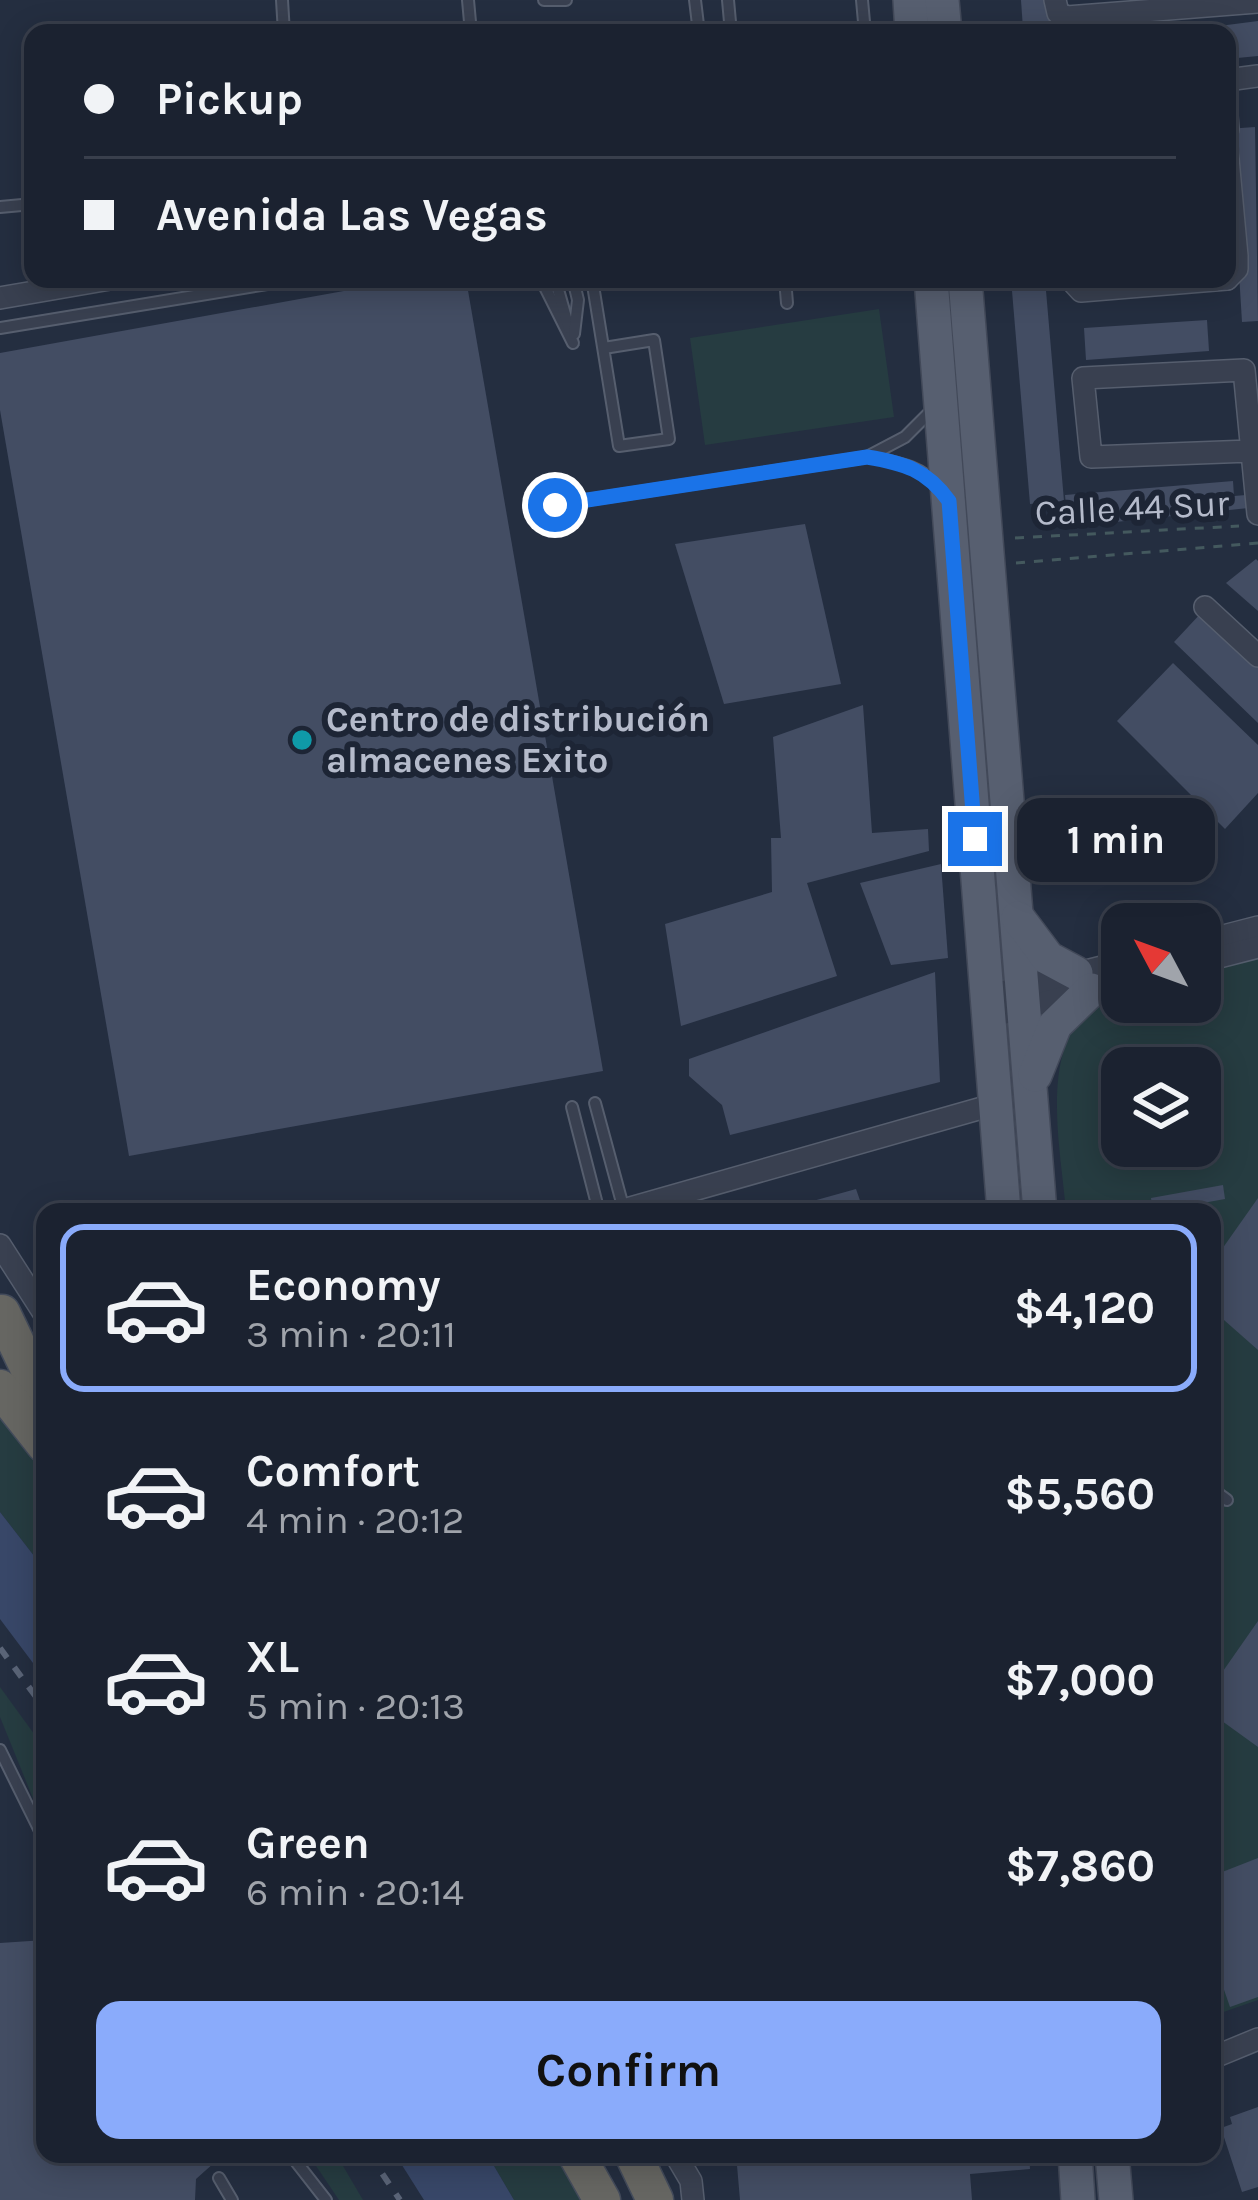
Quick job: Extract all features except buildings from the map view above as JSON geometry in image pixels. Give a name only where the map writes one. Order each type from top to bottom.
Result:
[{"type":"highway","points":[[1,1311],[36,1357]]},
{"type":"highway","points":[[1,1311],[36,1384]]},
{"type":"highway","points":[[0,1388],[36,1434]]},
{"type":"highway","points":[[581,2163],[602,2200]]},
{"type":"highway","points":[[637,2163],[655,2200]]},
{"type":"main road","points":[[932,288],[1003,1203]]},
{"type":"main road","points":[[966,288],[1039,1203]]},
{"type":"main road","points":[[1017,915],[1035,946],[1096,982],[1049,1036],[1030,1094]]},
{"type":"main road","points":[[1076,2163],[1078,2200]]},
{"type":"main road","points":[[1113,2163],[1116,2200]]},
{"type":"street","points":[[1055,0],[1056,10],[1067,17],[1181,12],[1258,2]]},
{"type":"street","points":[[1236,239],[1236,270]]},
{"type":"street","points":[[0,298],[58,288]]},
{"type":"street","points":[[1250,451],[1091,457],[1083,378],[1244,370],[1250,451],[1254,520]]},
{"type":"street","points":[[1205,607],[1258,656]]},
{"type":"street","points":[[1221,937],[1258,927]]},
{"type":"street","points":[[1221,957],[1258,947]]},
{"type":"street","points":[[988,1006],[1096,982]]},
{"type":"street","points":[[648,1203],[996,1105]]},
{"type":"street","points":[[0,1245],[36,1301]]},
{"type":"street","points":[[1221,2054],[1258,2039]]},
{"type":"lane","points":[[544,0],[566,0]]},
{"type":"lane","points":[[0,328],[243,288]]},
{"type":"lane","points":[[546,288],[573,343]]},
{"type":"lane","points":[[558,288],[573,343]]},
{"type":"lane","points":[[573,343],[575,288]]},
{"type":"lane","points":[[594,288],[619,446],[669,439],[654,340],[604,348]]},
{"type":"lane","points":[[785,288],[787,303]]},
{"type":"lane","points":[[867,457],[927,419],[940,395]]},
{"type":"lane","points":[[555,505],[867,457],[902,463],[932,478],[949,501]]},
{"type":"lane","points":[[595,1103],[618,1203]]},
{"type":"lane","points":[[572,1107],[597,1203]]},
{"type":"lane","points":[[1221,1496],[1227,1500]]},
{"type":"lane","points":[[0,1750],[36,1823]]},
{"type":"lane","points":[[297,2163],[326,2200]]},
{"type":"lane","points":[[219,2178],[232,2200]]},
{"type":"path","name":"Calle 44 Sur","points":[[1007,538],[1254,520]]},
{"type":"path","name":"Calle 44 Sur","points":[[1009,564],[1258,543]]},
{"type":"green space","points":[[879,309],[894,417],[705,445],[690,338]]},
{"type":"green space","points":[[1258,956],[1258,2000],[1221,2013],[1221,1203],[1065,1203],[1058,1086],[1074,1028],[1101,1003],[1101,1023],[1221,1023],[1221,966]]},
{"type":"green space","points":[[0,1417],[36,1463],[36,1558],[0,1512]]},
{"type":"green space","points":[[0,1687],[36,1737],[36,1806],[0,1717]]},
{"type":"green space","points":[[314,2163],[341,2163],[363,2200],[339,2200]]},
{"type":"green space","points":[[492,2163],[559,2163],[584,2200],[514,2200]]},
{"type":"water","points":[[0,1512],[36,1558],[36,1667],[0,1619]]},
{"type":"water","points":[[401,2163],[492,2163],[514,2200],[424,2200]]},
{"type":"railway","points":[[0,1648],[36,1697]]},
{"type":"railway","points":[[375,2163],[400,2200]]},
{"type":"place","name":"Centro de distribución almacenes Exito","points":[[302,740]]},
{"type":"route","points":[[555,505],[669,483],[867,457],[902,463],[932,478],[949,501],[975,839]]}]
